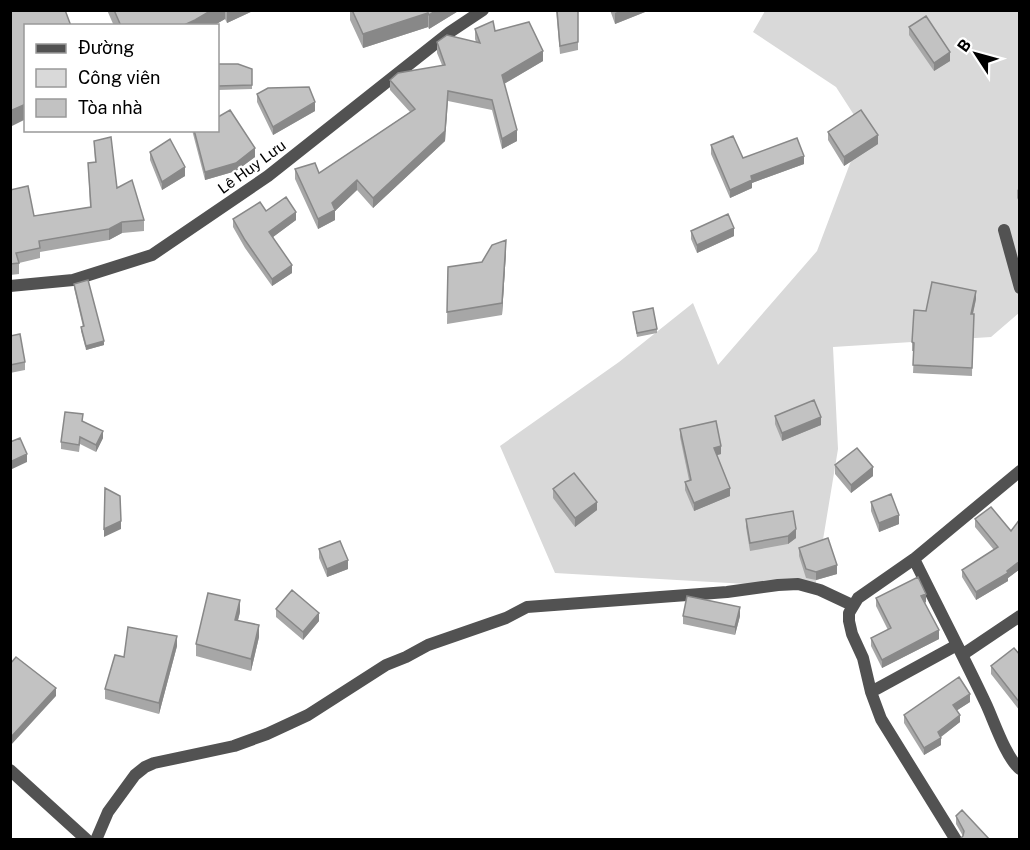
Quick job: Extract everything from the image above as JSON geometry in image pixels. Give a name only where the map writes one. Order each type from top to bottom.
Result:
[{"type":"street","name":"Lê Huy Lưu","points":[[10,286],[73,280],[152,255],[268,176],[450,32],[483,10]]},
{"type":"street","points":[[1004,230],[1020,288]]},
{"type":"street","points":[[956,840],[881,719],[871,692],[864,658],[850,628],[849,613],[852,605],[866,591],[915,559],[1020,471]]},
{"type":"street","points":[[915,559],[1009,755],[1020,769]]},
{"type":"street","points":[[96,840],[108,812],[135,775],[145,767],[154,763],[234,746],[267,734],[308,715],[386,665],[428,645],[507,618],[527,608],[798,584],[820,590],[852,605]]},
{"type":"street","points":[[871,692],[959,650],[1020,616]]},
{"type":"street","points":[[10,770],[87,840]]},
{"type":"green space","points":[[765,11],[1019,11],[1019,313],[991,337],[833,347],[838,449],[815,588],[555,573],[500,446],[619,362],[693,303],[718,365],[817,251],[863,129],[836,87],[753,32]]},
{"type":"building","points":[[10,10],[65,10],[70,24],[24,24],[24,105],[10,111]]},
{"type":"building","points":[[114,10],[212,10],[186,24],[120,24]]},
{"type":"building","points":[[352,10],[437,10],[429,15],[428,13],[363,34]]},
{"type":"building","points":[[557,10],[578,10],[578,42],[560,46]]},
{"type":"building","points":[[926,16],[950,52],[934,63],[909,27]]},
{"type":"building","points":[[493,21],[495,31],[529,22],[543,51],[502,75],[517,130],[502,139],[492,100],[448,91],[445,131],[373,198],[357,180],[332,203],[335,210],[318,219],[295,169],[315,163],[319,173],[415,109],[390,80],[398,73],[445,65],[437,42],[447,35],[480,43],[475,29]]},
{"type":"building","points":[[219,64],[238,64],[252,69],[252,85],[219,86]]},
{"type":"building","points":[[309,87],[315,102],[273,127],[257,94],[268,88]]},
{"type":"building","points":[[230,110],[255,148],[236,163],[205,172],[195,132],[219,132],[219,116]]},
{"type":"building","points":[[861,110],[878,135],[844,157],[828,132]]},
{"type":"building","points":[[733,136],[743,158],[797,138],[804,156],[751,176],[752,180],[730,190],[711,145]]},
{"type":"building","points":[[111,137],[117,188],[132,180],[144,220],[122,222],[109,229],[39,241],[40,248],[16,253],[19,263],[10,264],[10,190],[28,186],[34,216],[91,207],[88,163],[96,162],[94,141]]},
{"type":"building","points":[[170,139],[185,167],[162,182],[150,152]]},
{"type":"building","points":[[286,197],[296,212],[269,232],[292,265],[272,279],[233,219],[260,202],[266,211]]},
{"type":"building","points":[[728,214],[734,228],[697,245],[691,231]]},
{"type":"building","points":[[506,240],[502,303],[447,312],[448,267],[482,262],[492,245]]},
{"type":"building","points":[[88,280],[104,341],[86,346],[81,327],[84,326],[74,284]]},
{"type":"building","points":[[932,282],[976,291],[971,314],[974,314],[972,368],[913,365],[914,310],[926,311]]},
{"type":"building","points":[[653,308],[657,329],[637,333],[633,312]]},
{"type":"building","points":[[20,334],[25,362],[10,365],[10,336]]},
{"type":"building","points":[[814,400],[821,417],[782,433],[775,416]]},
{"type":"building","points":[[65,412],[83,414],[82,421],[103,431],[96,445],[80,437],[79,445],[61,442]]},
{"type":"building","points":[[716,421],[721,446],[714,448],[730,488],[694,503],[685,482],[691,480],[680,429]]},
{"type":"building","points":[[20,438],[27,454],[10,462],[10,442]]},
{"type":"building","points":[[857,448],[873,467],[851,485],[835,465]]},
{"type":"building","points":[[574,473],[597,502],[575,518],[553,489]]},
{"type":"building","points":[[105,488],[120,496],[121,521],[104,529]]},
{"type":"building","points":[[891,494],[899,515],[879,523],[871,502]]},
{"type":"building","points":[[991,507],[1011,531],[1020,519],[1020,561],[1007,571],[1008,573],[976,592],[962,570],[998,547],[975,519]]},
{"type":"building","points":[[793,511],[796,529],[788,536],[750,543],[746,519]]},
{"type":"building","points":[[828,538],[837,565],[816,572],[806,569],[799,548]]},
{"type":"building","points":[[340,541],[348,560],[327,569],[319,549]]},
{"type":"building","points":[[918,577],[926,594],[921,596],[939,630],[882,660],[871,638],[891,628],[876,598]]},
{"type":"building","points":[[292,590],[319,613],[303,632],[276,609]]},
{"type":"building","points":[[208,593],[240,600],[235,620],[259,625],[251,659],[196,644]]},
{"type":"building","points":[[687,596],[740,607],[735,627],[683,616]]},
{"type":"building","points":[[128,627],[177,636],[159,703],[105,689],[115,655],[124,657]]},
{"type":"building","points":[[1014,648],[1020,655],[1020,703],[991,666]]},
{"type":"building","points":[[16,657],[56,688],[11,737],[10,664]]},
{"type":"building","points":[[959,677],[970,694],[953,705],[960,715],[938,732],[941,738],[924,748],[904,715]]},
{"type":"building","points":[[962,810],[990,840],[959,840],[964,831],[956,816]]}]
